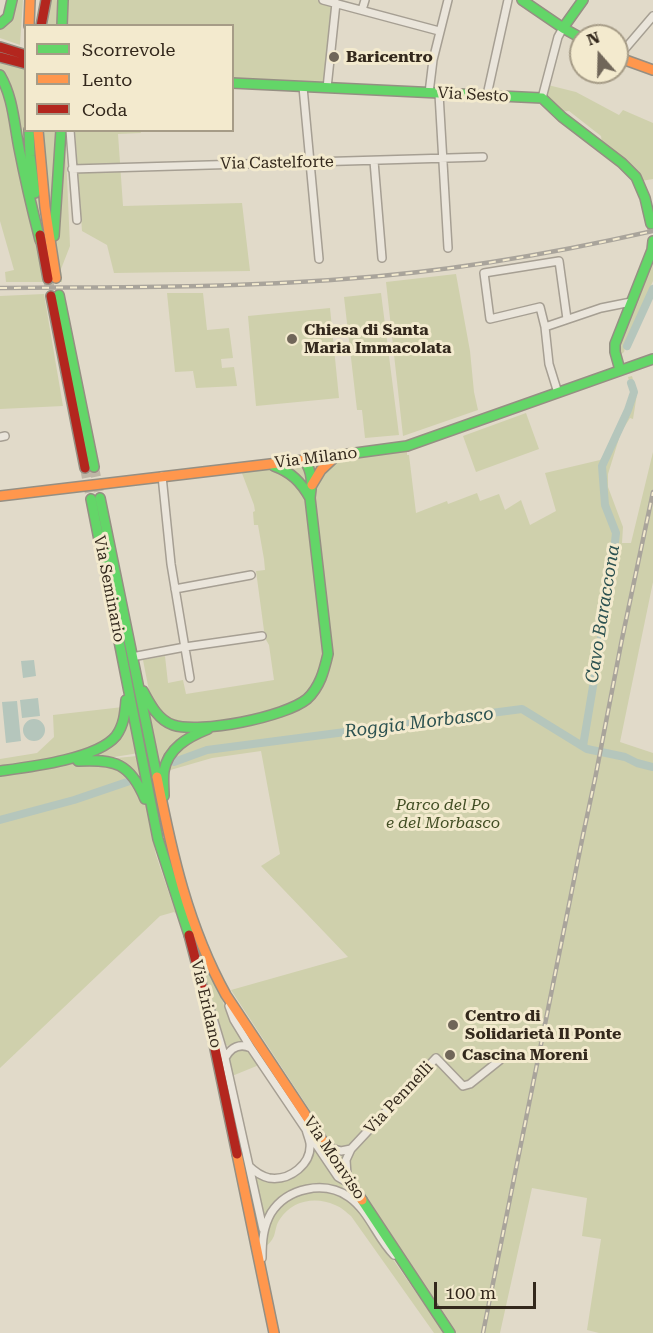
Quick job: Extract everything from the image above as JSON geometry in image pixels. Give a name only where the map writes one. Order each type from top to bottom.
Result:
[{"type":"main road","points":[[0,24],[8,17],[12,0]]},
{"type":"main road","points":[[29,24],[30,0]]},
{"type":"main road","points":[[41,24],[46,0]]},
{"type":"main road","points":[[62,24],[63,0]]},
{"type":"main road","points":[[522,0],[569,31]]},
{"type":"main road","points":[[563,28],[584,0]]},
{"type":"main road","points":[[0,47],[24,62]]},
{"type":"main road","points":[[0,57],[24,55]]},
{"type":"main road","points":[[629,62],[653,70]]},
{"type":"main road","points":[[0,75],[6,87],[28,193],[52,279],[61,132]]},
{"type":"main road","name":"Via Sesto","points":[[234,83],[542,98]]},
{"type":"main road","points":[[542,98],[636,177],[645,198],[651,224]]},
{"type":"main road","points":[[29,132],[40,240]]},
{"type":"main road","points":[[38,132],[52,255]]},
{"type":"main road","points":[[621,370],[615,344],[652,250],[653,241]]},
{"type":"main road","points":[[55,295],[89,467]]},
{"type":"main road","name":"Via Milano","points":[[0,496],[407,446],[653,359]]},
{"type":"main road","points":[[308,486],[337,455]]},
{"type":"main road","points":[[131,678],[150,706],[164,720],[186,727],[214,726],[278,715],[296,707],[316,689],[327,666],[328,654],[308,486],[311,470],[304,460]]},
{"type":"main road","points":[[268,464],[283,468],[308,486]]},
{"type":"main road","name":"Via Seminario","points":[[96,498],[131,678]]},
{"type":"main road","points":[[0,771],[87,754],[105,746],[123,724],[131,678]]},
{"type":"main road","name":"Via Eridano","points":[[131,678],[176,870],[201,943],[219,983]]},
{"type":"main road","name":"Via Eridano","points":[[131,678],[158,839],[191,941],[204,995],[274,1333]]},
{"type":"main road","points":[[164,821],[164,771],[167,760],[186,738],[214,726]]},
{"type":"main road","points":[[51,762],[104,760],[126,769],[137,780],[141,788],[158,839]]},
{"type":"main road","name":"Via Monviso","points":[[219,983],[450,1333]]},
{"type":"street","points":[[323,0],[440,31]]},
{"type":"street","points":[[362,10],[365,0]]},
{"type":"street","points":[[429,93],[433,60],[448,0]]},
{"type":"street","points":[[487,95],[508,0]]},
{"type":"street","points":[[327,88],[336,3]]},
{"type":"street","points":[[629,43],[653,16]]},
{"type":"street","points":[[542,98],[558,37],[563,28]]},
{"type":"street","points":[[303,87],[319,259]]},
{"type":"street","points":[[440,94],[448,248]]},
{"type":"street","points":[[70,132],[77,220]]},
{"type":"street","name":"Via Castelforte","points":[[72,169],[483,157]]},
{"type":"street","points":[[374,161],[382,258]]},
{"type":"street","points":[[558,393],[549,364],[545,327],[540,307],[490,319],[484,273],[559,261],[567,320]]},
{"type":"street","points":[[545,327],[601,308],[630,302]]},
{"type":"street","points":[[162,476],[175,589],[190,678]]},
{"type":"street","points":[[175,589],[251,575]]},
{"type":"street","points":[[136,656],[262,636]]},
{"type":"street","points":[[204,995],[213,1013],[225,1058],[264,1231]]},
{"type":"street","points":[[226,995],[234,1020],[252,1048],[338,1177],[350,1182]]},
{"type":"street","points":[[225,1058],[235,1047],[252,1048]]},
{"type":"street","name":"Via Pennelli","points":[[350,1182],[346,1160],[351,1149],[436,1058],[463,1086],[470,1084],[500,1060]]},
{"type":"street","points":[[249,1166],[256,1173],[271,1178],[294,1173],[305,1162],[310,1150],[306,1129]]},
{"type":"street","name":"Via Pennelli","points":[[326,1147],[341,1151],[351,1149]]},
{"type":"street","points":[[264,1285],[262,1247],[264,1231],[272,1212],[283,1200],[302,1191],[325,1188],[347,1196],[354,1202],[388,1248],[408,1270]]},
{"type":"green space","points":[[15,0],[23,0],[20,45],[0,38],[0,30],[5,27]]},
{"type":"green space","points":[[52,0],[58,0],[57,24],[46,24]]},
{"type":"green space","points":[[67,0],[321,0],[335,4],[326,87],[234,84],[234,24],[67,24]]},
{"type":"green space","points":[[0,60],[24,66],[24,132],[65,132],[70,246],[61,269],[62,282],[6,282],[5,272],[14,270],[0,221]]},
{"type":"green space","points":[[548,85],[576,92],[619,115],[623,110],[653,123],[653,179],[641,181],[618,155],[602,143],[601,136],[569,111],[560,112],[546,96]]},
{"type":"green space","points":[[75,132],[140,132],[118,134],[123,206],[242,203],[250,271],[114,273],[107,245],[82,231]]},
{"type":"green space","points":[[653,257],[653,281],[624,352],[618,357],[618,343]]},
{"type":"green space","points":[[456,274],[478,410],[403,436],[386,282]]},
{"type":"green space","points":[[167,293],[203,293],[207,330],[229,328],[233,358],[221,359],[222,368],[234,367],[237,386],[196,388],[193,371],[175,372]]},
{"type":"green space","points":[[381,293],[399,435],[365,438],[362,410],[357,410],[344,297]]},
{"type":"green space","points":[[44,294],[63,406],[0,409],[0,296]]},
{"type":"green space","points":[[330,308],[339,398],[256,406],[248,316]]},
{"type":"green space","name":"Parco del Po e del Morbasco","points":[[632,376],[637,394],[633,419],[630,418],[621,432],[608,474],[608,487],[623,527],[622,543],[631,543],[653,452],[653,582],[620,742],[653,753],[653,1333],[599,1333],[587,1330],[601,1239],[582,1236],[587,1198],[532,1188],[500,1333],[456,1333],[231,990],[348,957],[261,866],[280,854],[261,751],[212,758],[167,771],[142,784],[156,855],[176,914],[174,912],[160,916],[0,1068],[0,759],[37,753],[54,737],[53,715],[123,707],[151,701],[143,660],[165,656],[168,683],[183,680],[186,694],[274,680],[269,645],[265,638],[256,571],[265,570],[264,559],[258,525],[254,525],[254,505],[240,468],[407,446],[416,513],[477,493],[480,501],[499,494],[505,510],[521,500],[530,525],[556,511],[545,473],[600,460],[607,453],[632,393],[628,377]],"holes":[[[157,750],[158,754],[96,760]]]},
{"type":"green space","points":[[526,413],[539,449],[476,472],[463,436]]},
{"type":"green space","points":[[195,942],[220,993],[228,1017],[243,1040],[241,1042],[226,1045]]},
{"type":"green space","points":[[243,1048],[251,1053],[259,1065],[232,1076],[229,1066],[230,1055]]},
{"type":"green space","points":[[311,1141],[444,1333],[434,1333],[351,1216],[337,1206],[312,1200],[291,1208],[279,1221],[273,1238],[265,1248],[252,1174],[274,1182],[294,1178],[308,1164]]},
{"type":"shaded area","points":[[34,660],[36,676],[23,678],[21,661]]},
{"type":"shaded area","points":[[38,698],[40,716],[22,718],[20,700]]},
{"type":"shaded area","points":[[17,701],[21,741],[6,743],[2,702]]},
{"type":"shaded area","points":[[34,719],[42,722],[45,730],[42,738],[34,741],[26,738],[23,730],[26,722]]},
{"type":"waterway","name":"Cavo Baraccona","points":[[627,346],[653,289]]},
{"type":"waterway","name":"Cavo Baraccona","points":[[583,746],[610,585],[616,533],[605,505],[602,466],[628,410],[634,392],[631,383]]},
{"type":"waterway","name":"Roggia Morbasco","points":[[174,762],[207,750],[522,709],[587,749],[625,757],[653,767]]},
{"type":"waterway","name":"Roggia Morbasco","points":[[0,820],[74,800],[127,782]]},
{"type":"tunnel","points":[[651,224],[653,239]]},
{"type":"tunnel","points":[[48,279],[51,296]]},
{"type":"tunnel","points":[[94,467],[100,498]]},
{"type":"tunnel","points":[[85,468],[91,499]]},
{"type":"railway","points":[[0,288],[215,286],[383,276],[499,261],[653,231]]},
{"type":"railway","points":[[483,1333],[653,492]]},
{"type":"traffic: fast","points":[[0,24],[8,17],[12,0]]},
{"type":"traffic: fast","points":[[62,24],[63,0]]},
{"type":"traffic: fast","points":[[522,0],[569,31]]},
{"type":"traffic: fast","points":[[563,28],[583,0]]},
{"type":"traffic: fast","points":[[0,75],[10,101],[40,240]]},
{"type":"traffic: fast","points":[[234,83],[542,98],[636,177],[645,198],[651,224]]},
{"type":"traffic: fast","points":[[29,132],[35,193]]},
{"type":"traffic: fast","points":[[54,236],[61,132]]},
{"type":"traffic: fast","points":[[620,370],[615,344],[652,250],[653,241]]},
{"type":"traffic: fast","points":[[59,295],[94,467]]},
{"type":"traffic: fast","points":[[304,460],[407,446],[653,359]]},
{"type":"traffic: fast","points":[[143,691],[155,711],[168,723],[186,727],[202,727],[242,722],[281,712],[307,699],[315,689],[323,673],[328,654],[310,498],[311,478],[304,460]]},
{"type":"traffic: fast","points":[[274,466],[295,478],[310,498]]},
{"type":"traffic: fast","points":[[100,498],[157,777]]},
{"type":"traffic: fast","points":[[91,499],[158,839],[189,935]]},
{"type":"traffic: fast","points":[[0,771],[62,761],[94,751],[107,744],[121,728],[126,700]]},
{"type":"traffic: fast","points":[[164,796],[164,771],[170,756],[180,744],[208,729]]},
{"type":"traffic: fast","points":[[78,761],[102,761],[120,766],[133,778],[145,799]]},
{"type":"traffic: fast","points":[[362,1200],[450,1333]]},
{"type":"traffic: slow","points":[[29,24],[30,0]]},
{"type":"traffic: slow","points":[[629,61],[653,70]]},
{"type":"traffic: slow","points":[[38,132],[45,207],[56,278]]},
{"type":"traffic: slow","points":[[312,485],[321,470],[337,455]]},
{"type":"traffic: slow","points":[[0,496],[304,460]]},
{"type":"traffic: slow","points":[[157,777],[175,862],[191,916],[213,969],[226,995],[362,1200]]},
{"type":"traffic: slow","points":[[237,1154],[274,1333]]},
{"type":"traffic: jam","points":[[41,24],[46,0]]},
{"type":"traffic: jam","points":[[0,47],[24,54]]},
{"type":"traffic: jam","points":[[0,57],[24,63]]},
{"type":"traffic: jam","points":[[40,235],[48,279]]},
{"type":"traffic: jam","points":[[51,296],[85,468]]},
{"type":"traffic: jam","points":[[189,935],[237,1154]]},
{"type":"place","name":"Baricentro","points":[[334,57]]},
{"type":"place","name":"Chiesa di Santa Maria Immacolata","points":[[292,339]]},
{"type":"place","name":"Centro di Solidarietà Il Ponte","points":[[453,1025]]},
{"type":"place","name":"Cascina Moreni","points":[[450,1055]]}]
